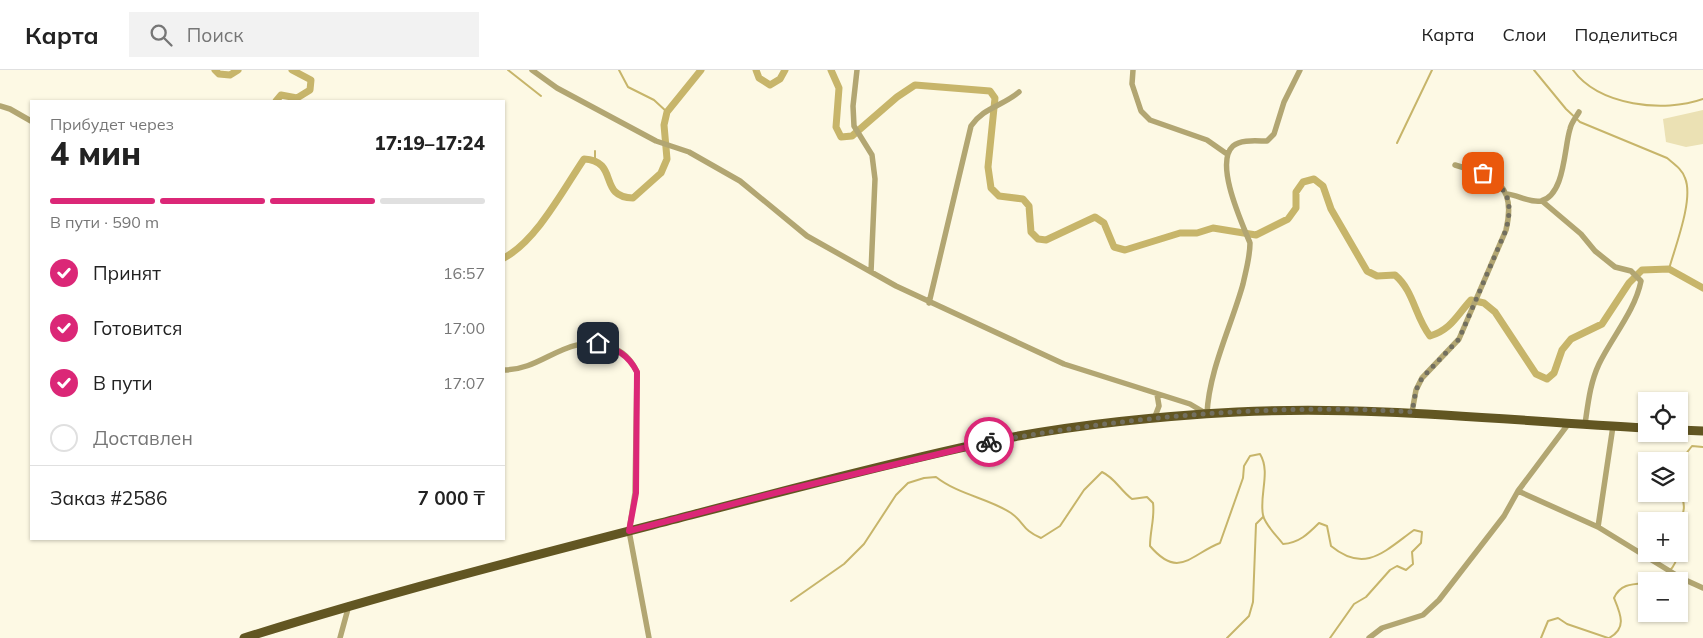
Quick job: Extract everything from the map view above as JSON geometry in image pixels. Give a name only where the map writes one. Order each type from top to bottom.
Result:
[{"type":"highway","points":[[244,638],[349,605],[629,531],[961,448],[1050,431],[1207,414],[1330,410],[1412,412],[1638,428]]},
{"type":"highway","points":[[1688,430],[1703,431]]},
{"type":"street","points":[[532,70],[557,88],[656,141],[689,152],[740,181],[807,236],[929,303],[1064,364],[1190,404],[1207,414],[1208,392],[1236,310],[1250,254],[1250,243],[1226,174],[1227,154],[1233,145],[1243,142],[1267,141],[1274,134],[1284,102],[1300,70]]},
{"type":"street","points":[[857,70],[853,106],[854,126],[872,155],[875,180],[871,272]]},
{"type":"street","points":[[1133,70],[1132,84],[1141,111],[1150,120],[1207,140],[1227,154]]},
{"type":"street","points":[[929,303],[971,126],[978,115],[1006,103],[1019,92]]},
{"type":"street","points":[[0,106],[10,109],[30,120]]},
{"type":"street","points":[[1507,194],[1532,201],[1542,201],[1552,194],[1561,177],[1570,127],[1579,112]]},
{"type":"street","points":[[1412,412],[1416,390],[1422,378],[1459,339],[1465,327],[1480,287],[1506,230],[1510,211],[1507,194],[1498,183],[1483,173],[1455,165]]},
{"type":"street","points":[[1542,201],[1581,234],[1595,251],[1615,266],[1631,271],[1641,281],[1631,306],[1599,364],[1592,384],[1585,424]]},
{"type":"street","points":[[505,370],[518,370],[580,343],[598,343],[618,349],[631,360],[637,372],[636,493],[629,531],[650,638]]},
{"type":"street","points":[[1154,419],[1159,406],[1157,394]]},
{"type":"street","points":[[1369,638],[1382,628],[1423,615],[1439,600],[1504,516],[1518,491],[1569,423]]},
{"type":"street","points":[[1598,527],[1613,426]]},
{"type":"street","points":[[1518,491],[1598,527],[1681,578],[1703,588]]},
{"type":"street","points":[[340,638],[349,605]]},
{"type":"shaded area","points":[[1703,110],[1703,144],[1686,147],[1666,142],[1663,119]]},
{"type":"waterway","points":[[215,70],[219,74],[230,75],[238,70]]},
{"type":"waterway","points":[[277,100],[281,95],[297,98],[310,90],[311,80],[292,70]]},
{"type":"waterway","points":[[508,70],[541,96]]},
{"type":"waterway","points":[[619,70],[628,87],[654,100],[667,112]]},
{"type":"waterway","points":[[505,257],[516,250],[538,227],[584,159],[595,161],[602,166],[611,186],[615,192],[622,196],[633,198],[661,173],[667,159],[664,125],[667,112],[701,70]]},
{"type":"waterway","points":[[756,70],[759,78],[770,85],[780,79],[785,70]]},
{"type":"waterway","points":[[831,70],[839,88],[836,127],[841,137],[852,136],[897,97],[915,85],[990,91],[995,98],[988,167],[991,188],[999,196],[1023,199],[1029,206],[1031,232],[1038,239],[1046,240],[1095,217],[1104,223],[1114,247],[1125,250],[1180,233],[1197,233],[1213,228],[1256,235],[1288,219],[1296,208],[1296,192],[1303,182],[1314,179],[1323,186],[1331,209],[1367,271],[1377,276],[1395,275],[1401,281],[1430,336],[1449,326],[1471,300],[1484,303],[1495,312],[1536,374],[1547,379],[1554,373],[1562,350],[1571,339],[1602,324],[1629,283],[1642,270],[1669,269],[1703,288]]},
{"type":"waterway","points":[[1397,143],[1432,70]]},
{"type":"waterway","points":[[1534,70],[1566,109],[1580,122],[1667,158],[1682,172],[1687,187],[1687,198],[1683,223],[1669,269]]},
{"type":"waterway","points":[[1573,70],[1584,82],[1599,92],[1615,99],[1652,105],[1670,105],[1703,99]]},
{"type":"waterway","points":[[595,151],[595,159]]},
{"type":"waterway","points":[[1687,452],[1692,446],[1703,447]]},
{"type":"waterway","points":[[791,601],[844,564],[864,544],[896,495],[908,483],[924,478],[936,477],[954,488],[1002,508],[1016,517],[1030,532],[1041,538],[1060,526],[1084,490],[1102,472],[1110,477],[1132,499],[1147,497],[1153,503],[1150,546],[1160,556],[1169,561],[1177,563],[1185,561],[1220,543],[1243,478],[1244,466],[1250,456],[1260,454],[1265,468],[1262,500],[1264,519],[1283,544],[1299,540],[1319,523],[1327,526],[1331,546],[1343,554],[1365,559],[1384,552],[1414,530],[1422,532],[1421,543],[1412,552],[1413,564],[1406,570],[1397,566],[1390,570],[1366,597],[1354,604],[1330,638]]},
{"type":"waterway","points":[[1683,502],[1683,512]]},
{"type":"waterway","points":[[1227,638],[1249,616],[1253,602],[1256,524],[1263,517]]},
{"type":"waterway","points":[[1668,572],[1675,562]]},
{"type":"waterway","points":[[1609,638],[1618,630],[1621,621],[1614,598],[1623,587],[1638,584]]},
{"type":"waterway","points":[[1541,638],[1548,621],[1558,618],[1567,624],[1608,638]]},
{"type":"way so far","points":[[989,442],[1050,431],[1207,414],[1330,410],[1412,412],[1416,390],[1422,378],[1459,339],[1506,230],[1510,211],[1507,194],[1498,183],[1483,173]]},
{"type":"route","points":[[598,343],[618,349],[631,360],[637,372],[636,493],[629,531],[783,491],[989,442]]}]
